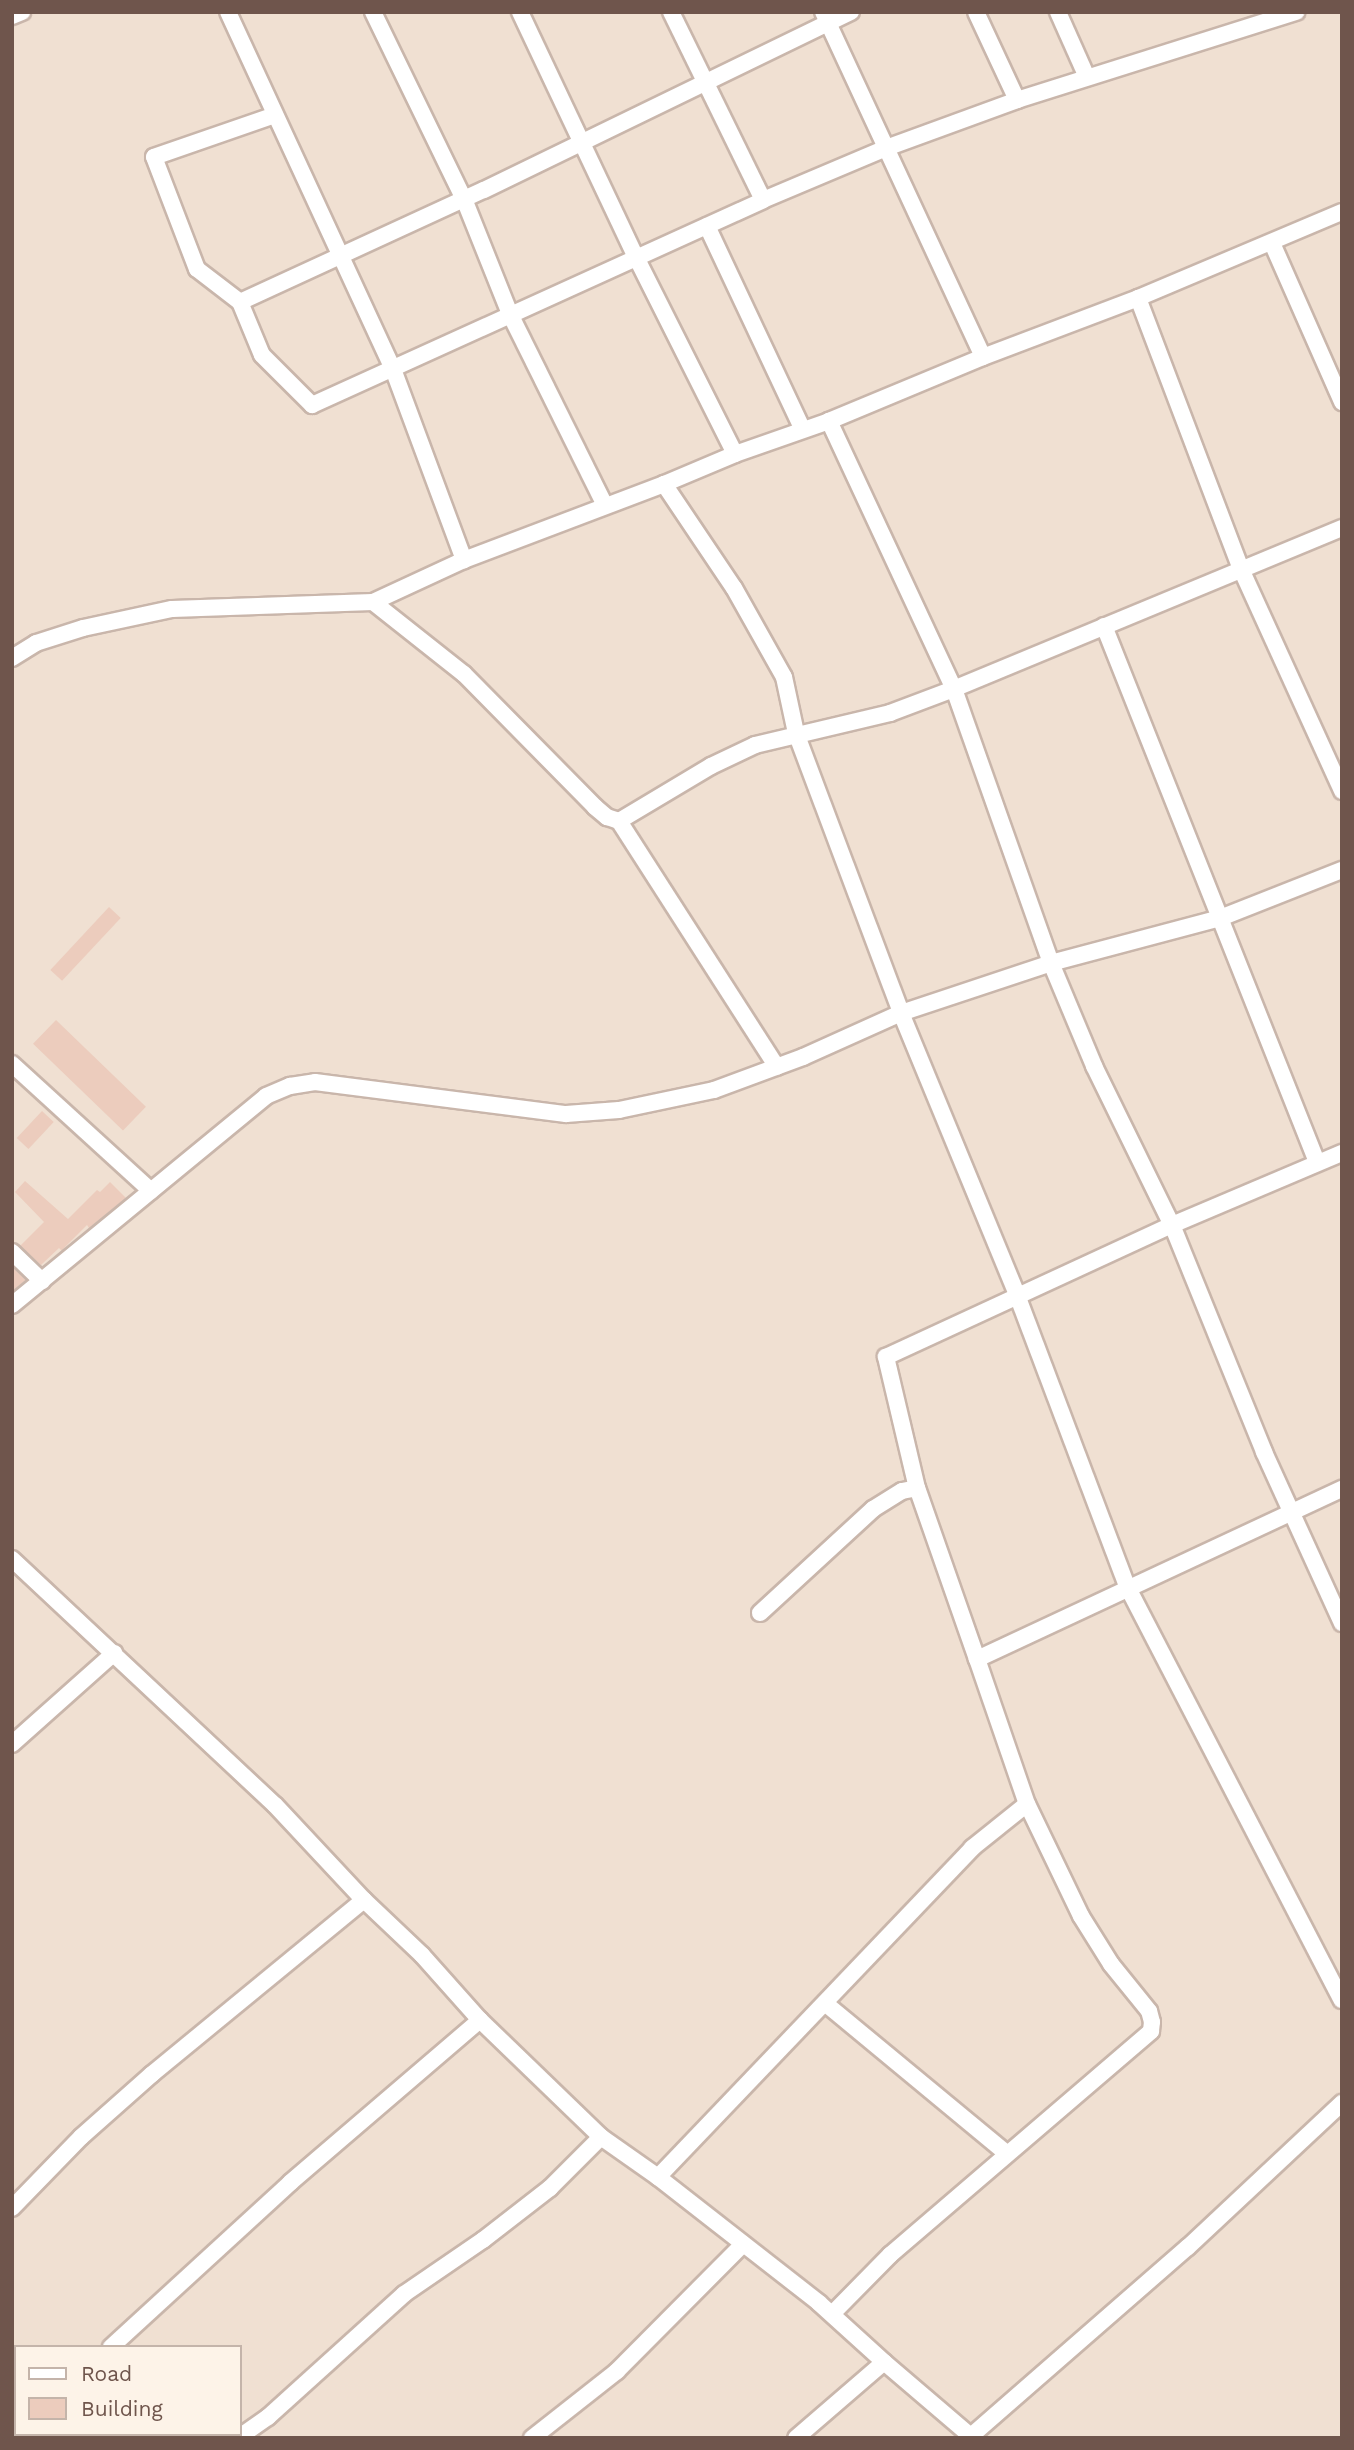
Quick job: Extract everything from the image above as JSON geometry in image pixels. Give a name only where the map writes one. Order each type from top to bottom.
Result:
[{"type":"street","points":[[12,16],[22,12]]},
{"type":"street","points":[[228,12],[393,369],[464,560]]},
{"type":"street","points":[[373,12],[464,199],[510,313],[605,505]]},
{"type":"street","points":[[520,12],[637,259],[735,454]]},
{"type":"street","points":[[671,12],[763,200]]},
{"type":"street","points":[[240,302],[464,199],[705,82],[826,17],[851,12]]},
{"type":"street","points":[[976,12],[1017,100]]},
{"type":"street","points":[[1058,12],[1087,77]]},
{"type":"street","points":[[275,115],[154,157],[197,269],[240,302],[262,355],[312,405],[510,313],[886,148],[1017,100],[1296,12]]},
{"type":"street","points":[[826,17],[983,357]]},
{"type":"street","points":[[12,658],[36,643],[83,628],[172,609],[373,602],[464,560],[735,454],[829,421],[983,357],[1138,299],[1342,212]]},
{"type":"street","points":[[707,226],[803,430]]},
{"type":"street","points":[[1272,243],[1342,402]]},
{"type":"street","points":[[1138,299],[1241,569],[1342,792]]},
{"type":"street","points":[[829,421],[954,689],[1051,962],[1094,1066],[1172,1225],[1290,1511],[1342,1623]]},
{"type":"street","points":[[664,484],[734,588],[783,677],[796,733],[901,1013],[1017,1295],[1128,1587],[1342,2000]]},
{"type":"street","points":[[619,821],[711,766],[755,745],[796,733],[890,713],[1342,528]]},
{"type":"street","points":[[373,602],[464,674],[595,807],[607,817],[619,821],[777,1067]]},
{"type":"street","points":[[1104,626],[1317,1162]]},
{"type":"street","points":[[12,1305],[266,1097],[290,1086],[315,1083],[566,1114],[619,1110],[714,1090],[777,1067],[901,1013],[1051,962],[1220,918],[1342,870]]},
{"type":"street","points":[[12,1064],[151,1191]]},
{"type":"street","points":[[832,2314],[890,2255],[1006,2153],[1145,2038],[1152,2022],[1149,2011],[1111,1964],[1081,1916],[1027,1804],[917,1488],[886,1357],[1172,1225],[1342,1153]]},
{"type":"street","points":[[12,1252],[42,1281]]},
{"type":"street","points":[[760,1613],[873,1509],[902,1491],[917,1488]]},
{"type":"street","points":[[977,1659],[1342,1489]]},
{"type":"street","points":[[12,1559],[275,1805],[363,1900],[422,1955],[480,2020],[601,2137],[658,2177],[832,2314],[972,2437],[1188,2247],[1342,2103]]},
{"type":"street","points":[[12,1744],[114,1653]]},
{"type":"street","points":[[658,2177],[972,1849],[1027,1804]]},
{"type":"street","points":[[12,2208],[81,2137],[141,2083],[363,1900]]},
{"type":"street","points":[[826,2004],[1006,2153]]},
{"type":"street","points":[[113,2345],[290,2183],[480,2020]]},
{"type":"street","points":[[242,2435],[268,2417],[404,2294],[483,2240],[550,2188],[601,2137]]},
{"type":"street","points":[[532,2438],[617,2371],[743,2244]]},
{"type":"street","points":[[796,2438],[884,2362]]},
{"type":"shaded area","points":[[12,12],[1342,12],[1342,2438],[12,2438]]},
{"type":"building","points":[[109,907],[121,918],[62,981],[50,970]]},
{"type":"building","points":[[56,1020],[146,1107],[123,1131],[33,1044]]},
{"type":"building","points":[[42,1111],[54,1122],[28,1149],[17,1138]]},
{"type":"building","points":[[25,1181],[68,1219],[97,1190],[100,1192],[110,1182],[126,1198],[89,1228],[87,1225],[62,1251],[59,1248],[41,1265],[20,1246],[44,1222],[15,1192]]},
{"type":"building","points":[[12,1267],[26,1280],[12,1291]]}]
